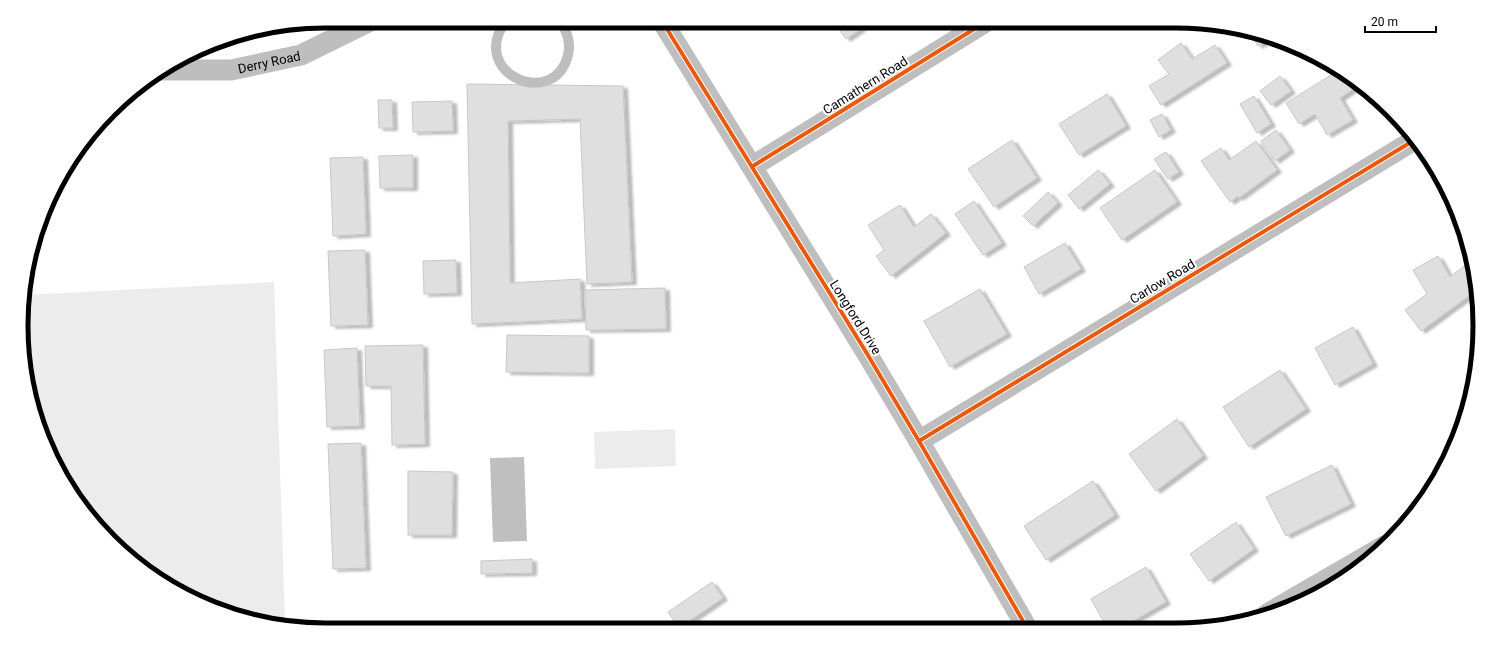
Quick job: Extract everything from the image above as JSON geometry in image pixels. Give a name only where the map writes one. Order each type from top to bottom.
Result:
[{"type":"street","name":"Derry Road","points":[[174,70],[231,70],[301,55],[356,28]]},
{"type":"street","name":"Longford Drive","points":[[666,28],[753,166],[920,441],[1024,623]]},
{"type":"street","name":"Camathern Road","points":[[753,166],[976,28]]},
{"type":"street","name":"Carlow Road","points":[[920,441],[1411,142]]},
{"type":"street","points":[[1295,597],[1359,561]]},
{"type":"lane","points":[[501,28],[496,40],[496,52],[500,63],[516,80],[528,83],[540,82],[551,78],[560,71],[566,61],[569,48],[568,36],[564,28]]},
{"type":"shaded area","points":[[274,282],[285,620],[249,613],[230,607],[177,583],[144,562],[115,536],[89,507],[78,491],[59,457],[38,402],[29,345],[28,326],[30,295]]},
{"type":"shaded area","points":[[675,429],[676,466],[595,469],[594,432]]},
{"type":"shaded area","points":[[524,457],[527,541],[493,542],[490,458]]},
{"type":"building","points":[[838,28],[860,28],[861,29],[846,39]]},
{"type":"building","points":[[1253,38],[1265,42],[1258,46]]},
{"type":"building","points":[[1181,43],[1192,59],[1215,45],[1227,63],[1161,105],[1149,86],[1169,74],[1158,60]]},
{"type":"building","points":[[1333,74],[1355,88],[1340,98],[1353,120],[1327,135],[1315,114],[1299,124],[1286,103]]},
{"type":"building","points":[[1280,76],[1291,91],[1271,105],[1260,91]]},
{"type":"building","points":[[467,84],[623,86],[632,282],[587,284],[580,119],[508,121],[510,283],[580,279],[582,319],[472,324]]},
{"type":"building","points":[[1107,94],[1126,126],[1079,155],[1059,124]]},
{"type":"building","points":[[1254,96],[1271,124],[1257,133],[1240,104]]},
{"type":"building","points":[[378,100],[392,100],[393,128],[379,128]]},
{"type":"building","points":[[452,101],[453,131],[413,132],[412,102]]},
{"type":"building","points":[[1162,114],[1171,130],[1159,137],[1150,120]]},
{"type":"building","points":[[1276,130],[1290,150],[1275,161],[1261,141]]},
{"type":"building","points":[[1012,140],[1037,178],[994,207],[968,169]]},
{"type":"building","points":[[1256,141],[1277,170],[1239,198],[1238,196],[1230,202],[1201,161],[1221,148],[1229,160]]},
{"type":"building","points":[[1166,152],[1179,172],[1168,179],[1154,159]]},
{"type":"building","points":[[413,155],[413,188],[380,188],[379,156]]},
{"type":"building","points":[[363,157],[366,234],[333,236],[330,158]]},
{"type":"building","points":[[1098,170],[1110,184],[1079,209],[1068,195]]},
{"type":"building","points":[[1155,170],[1177,202],[1122,240],[1100,208]]},
{"type":"building","points":[[1048,192],[1058,203],[1033,226],[1023,216]]},
{"type":"building","points":[[974,201],[1002,243],[983,255],[955,214]]},
{"type":"building","points":[[900,205],[914,227],[931,214],[946,233],[891,276],[876,256],[884,250],[868,225]]},
{"type":"building","points":[[1065,243],[1081,269],[1039,294],[1024,267]]},
{"type":"building","points":[[365,250],[368,325],[331,326],[328,251]]},
{"type":"building","points":[[1438,256],[1450,277],[1464,266],[1468,271],[1471,295],[1421,331],[1405,310],[1427,294],[1413,270]]},
{"type":"building","points":[[456,260],[457,293],[424,294],[423,261]]},
{"type":"building","points":[[665,288],[666,329],[586,330],[585,290]]},
{"type":"building","points":[[980,289],[1007,334],[950,367],[924,321]]},
{"type":"building","points":[[1353,327],[1373,364],[1335,385],[1315,348]]},
{"type":"building","points":[[507,335],[589,336],[589,373],[506,372]]},
{"type":"building","points":[[423,345],[425,444],[392,445],[391,386],[366,386],[365,346]]},
{"type":"building","points":[[357,348],[360,426],[327,427],[324,350]]},
{"type":"building","points":[[1280,370],[1306,409],[1249,447],[1223,407]]},
{"type":"building","points":[[1177,419],[1203,456],[1156,491],[1129,454]]},
{"type":"building","points":[[361,443],[366,568],[333,569],[328,444]]},
{"type":"building","points":[[1332,465],[1351,504],[1286,536],[1266,497]]},
{"type":"building","points":[[408,471],[453,472],[452,535],[408,535]]},
{"type":"building","points":[[1093,481],[1115,515],[1046,560],[1024,526]]},
{"type":"building","points":[[1236,522],[1254,549],[1209,581],[1190,554]]},
{"type":"building","points":[[532,559],[532,573],[481,574],[481,561]]},
{"type":"building","points":[[1146,567],[1166,602],[1130,623],[1104,623],[1091,599]]},
{"type":"building","points":[[712,582],[723,598],[686,623],[676,623],[668,612]]},
{"type":"cycle path","points":[[666,28],[866,352],[1024,623]]},
{"type":"cycle path","points":[[753,166],[976,28]]},
{"type":"cycle path","points":[[919,441],[1411,142]]}]
